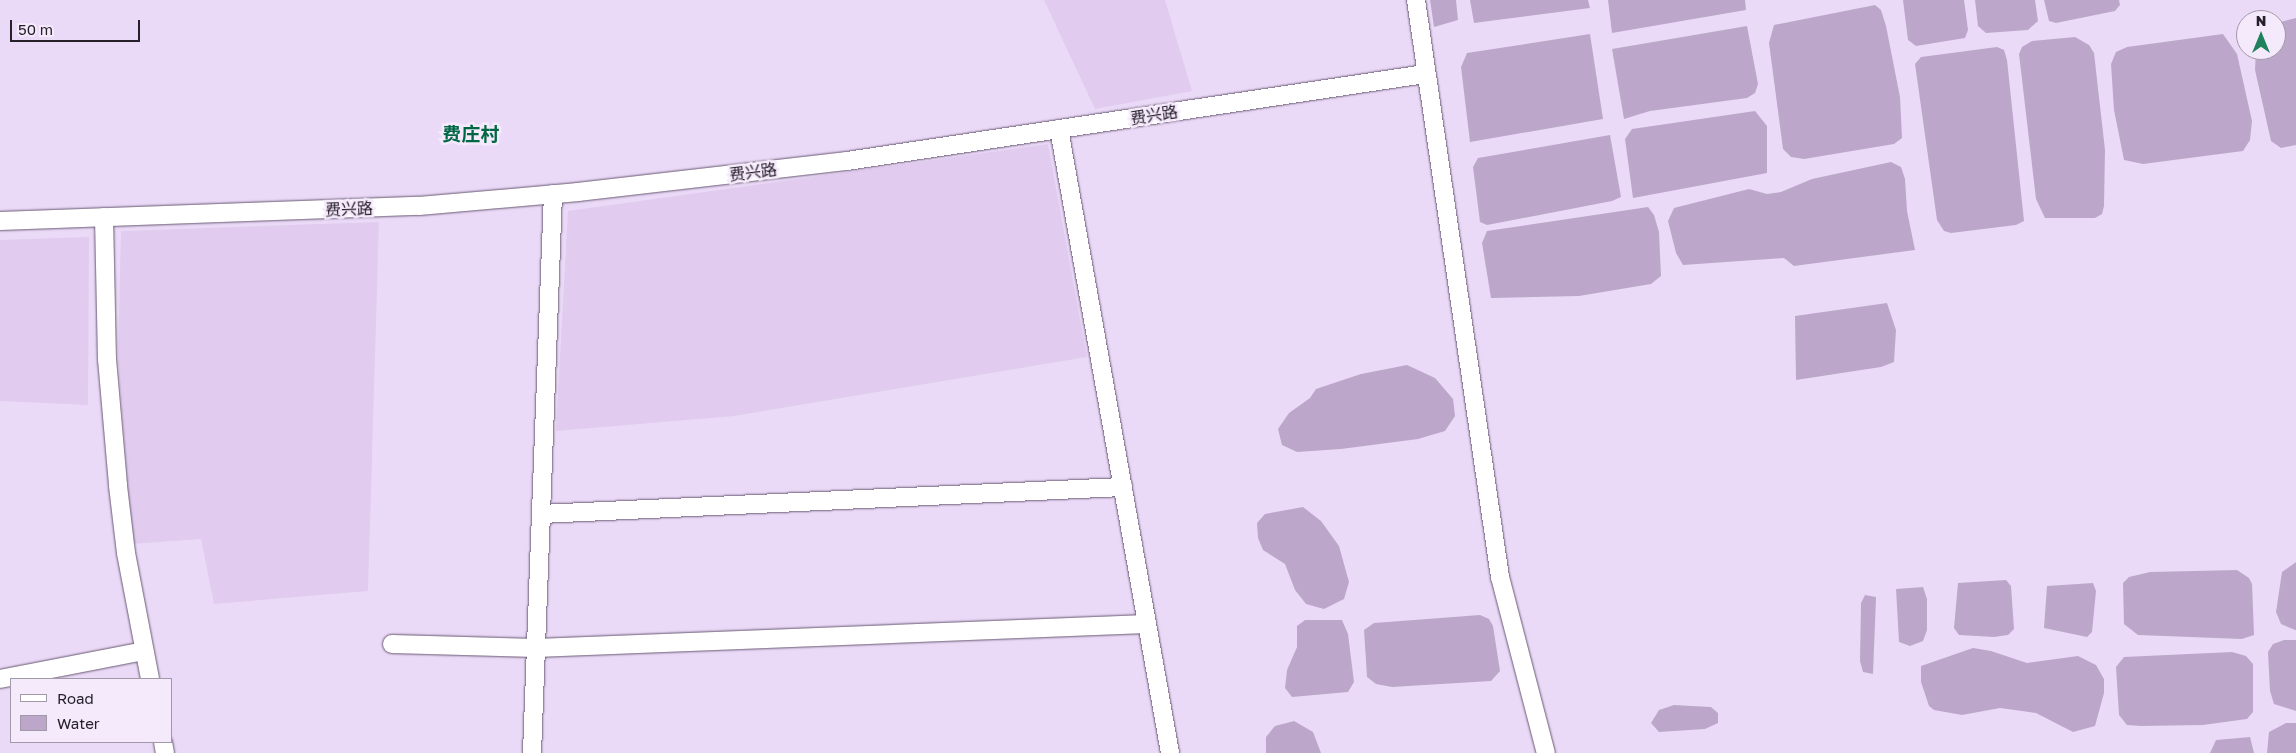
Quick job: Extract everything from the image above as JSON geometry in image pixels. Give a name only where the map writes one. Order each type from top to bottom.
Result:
[{"type":"street","points":[[1416,0],[1425,74],[1500,577],[1546,753]]},
{"type":"street","name":"费兴路","points":[[0,220],[419,206],[553,194],[847,161],[1425,74]]},
{"type":"street","points":[[1059,129],[1170,753]]},
{"type":"street","points":[[532,753],[553,194]]},
{"type":"street","points":[[104,217],[107,359],[118,486],[150,678]]},
{"type":"street","points":[[541,514],[1123,486]]},
{"type":"street","points":[[392,644],[536,648],[1147,624]]},
{"type":"street","points":[[0,679],[144,651]]},
{"type":"shaded area","points":[[1044,0],[1165,0],[1192,91],[1095,109]]},
{"type":"shaded area","points":[[1048,144],[1087,357],[734,416],[556,431],[568,211]]},
{"type":"shaded area","points":[[379,222],[368,591],[214,604],[201,539],[132,544],[118,358],[121,231]]},
{"type":"shaded area","points":[[89,237],[88,405],[0,401],[0,240]]},
{"type":"water","points":[[1430,0],[1456,0],[1458,20],[1434,27]]},
{"type":"water","points":[[1470,0],[1588,0],[1590,8],[1474,23]]},
{"type":"water","points":[[1608,0],[1745,0],[1746,10],[1612,33]]},
{"type":"water","points":[[1903,0],[1964,0],[1968,30],[1965,38],[1916,46],[1908,40]]},
{"type":"water","points":[[1975,0],[2035,0],[2038,21],[2028,30],[1986,33],[1978,26]]},
{"type":"water","points":[[2044,0],[2119,0],[2120,5],[2115,11],[2056,23],[2049,21]]},
{"type":"water","points":[[1875,5],[1881,10],[1886,26],[1900,97],[1902,138],[1894,144],[1804,159],[1791,157],[1783,149],[1769,43],[1774,25]]},
{"type":"water","points":[[2296,18],[2296,145],[2281,148],[2271,141],[2255,70],[2256,60],[2286,60],[2286,20]]},
{"type":"water","points":[[1747,26],[1758,84],[1755,93],[1747,98],[1650,111],[1624,119],[1612,49]]},
{"type":"water","points":[[1590,34],[1603,119],[1470,142],[1461,67],[1467,53]]},
{"type":"water","points":[[2223,34],[2236,53],[2236,60],[2238,60],[2252,121],[2250,140],[2243,151],[2143,164],[2124,160],[2114,110],[2111,64],[2116,52],[2127,47]]},
{"type":"water","points":[[2075,37],[2089,45],[2094,53],[2105,150],[2104,206],[2102,214],[2095,218],[2045,218],[2036,199],[2019,54],[2022,47],[2032,41]]},
{"type":"water","points":[[1997,47],[2004,50],[2007,60],[2024,221],[2016,225],[1951,233],[1944,231],[1937,220],[1915,64],[1921,57]]},
{"type":"water","points":[[1755,111],[1767,126],[1767,173],[1633,198],[1625,139],[1632,129]]},
{"type":"water","points":[[1610,135],[1621,197],[1612,201],[1487,225],[1480,222],[1473,167],[1478,158]]},
{"type":"water","points":[[1891,162],[1901,167],[1905,179],[1907,211],[1915,250],[1794,266],[1784,258],[1683,265],[1676,253],[1668,221],[1674,208],[1749,189],[1767,194],[1781,192],[1812,179]]},
{"type":"water","points":[[1648,207],[1654,215],[1659,232],[1661,276],[1651,284],[1579,296],[1491,298],[1482,243],[1487,231]]},
{"type":"water","points":[[1887,303],[1896,330],[1894,362],[1881,367],[1796,380],[1795,316]]},
{"type":"water","points":[[1407,365],[1435,378],[1453,399],[1455,416],[1445,431],[1418,439],[1341,449],[1297,452],[1282,445],[1278,429],[1289,413],[1310,398],[1316,389],[1361,374]]},
{"type":"water","points":[[1303,507],[1321,521],[1339,546],[1349,582],[1344,599],[1324,609],[1306,604],[1295,590],[1285,564],[1263,550],[1258,538],[1257,523],[1265,514]]},
{"type":"water","points":[[2296,562],[2295,630],[2281,624],[2276,612],[2282,572]]},
{"type":"water","points":[[2237,570],[2249,578],[2252,584],[2254,635],[2242,639],[2138,635],[2124,624],[2123,583],[2129,577],[2150,572]]},
{"type":"water","points":[[2006,580],[2011,586],[2014,629],[2008,635],[1994,637],[1959,635],[1954,628],[1958,583]]},
{"type":"water","points":[[2093,583],[2096,591],[2092,632],[2087,637],[2044,628],[2047,586]]},
{"type":"water","points":[[1923,587],[1927,599],[1927,630],[1923,641],[1910,646],[1899,642],[1896,589]]},
{"type":"water","points":[[1865,595],[1876,597],[1873,674],[1863,672],[1860,661],[1861,603]]},
{"type":"water","points":[[1480,615],[1489,619],[1493,626],[1500,671],[1491,681],[1392,687],[1376,684],[1367,677],[1364,630],[1374,623]]},
{"type":"water","points":[[1305,620],[1342,620],[1348,634],[1354,682],[1348,692],[1292,697],[1285,688],[1287,670],[1297,647],[1297,626]]},
{"type":"water","points":[[2284,640],[2296,640],[2296,711],[2274,704],[2270,691],[2268,652],[2273,644]]},
{"type":"water","points":[[1973,648],[1991,651],[2027,663],[2078,656],[2096,665],[2104,679],[2104,693],[2095,726],[2073,732],[2036,713],[2000,708],[1962,715],[1934,710],[1929,706],[1921,682],[1921,666]]},
{"type":"water","points":[[2232,652],[2246,656],[2253,664],[2253,712],[2247,719],[2203,725],[2141,726],[2127,725],[2119,715],[2116,667],[2124,657]]},
{"type":"water","points":[[1674,705],[1711,707],[1718,713],[1718,723],[1705,729],[1659,732],[1651,723],[1659,710]]},
{"type":"water","points":[[1294,721],[1313,732],[1321,753],[1266,753],[1266,737],[1275,726]]},
{"type":"water","points":[[2286,723],[2296,723],[2296,753],[2267,753],[2269,732]]},
{"type":"water","points":[[2250,737],[2254,753],[2210,753],[2216,740]]},
{"type":"district","name":"费庄村","points":[[471,134]]}]
